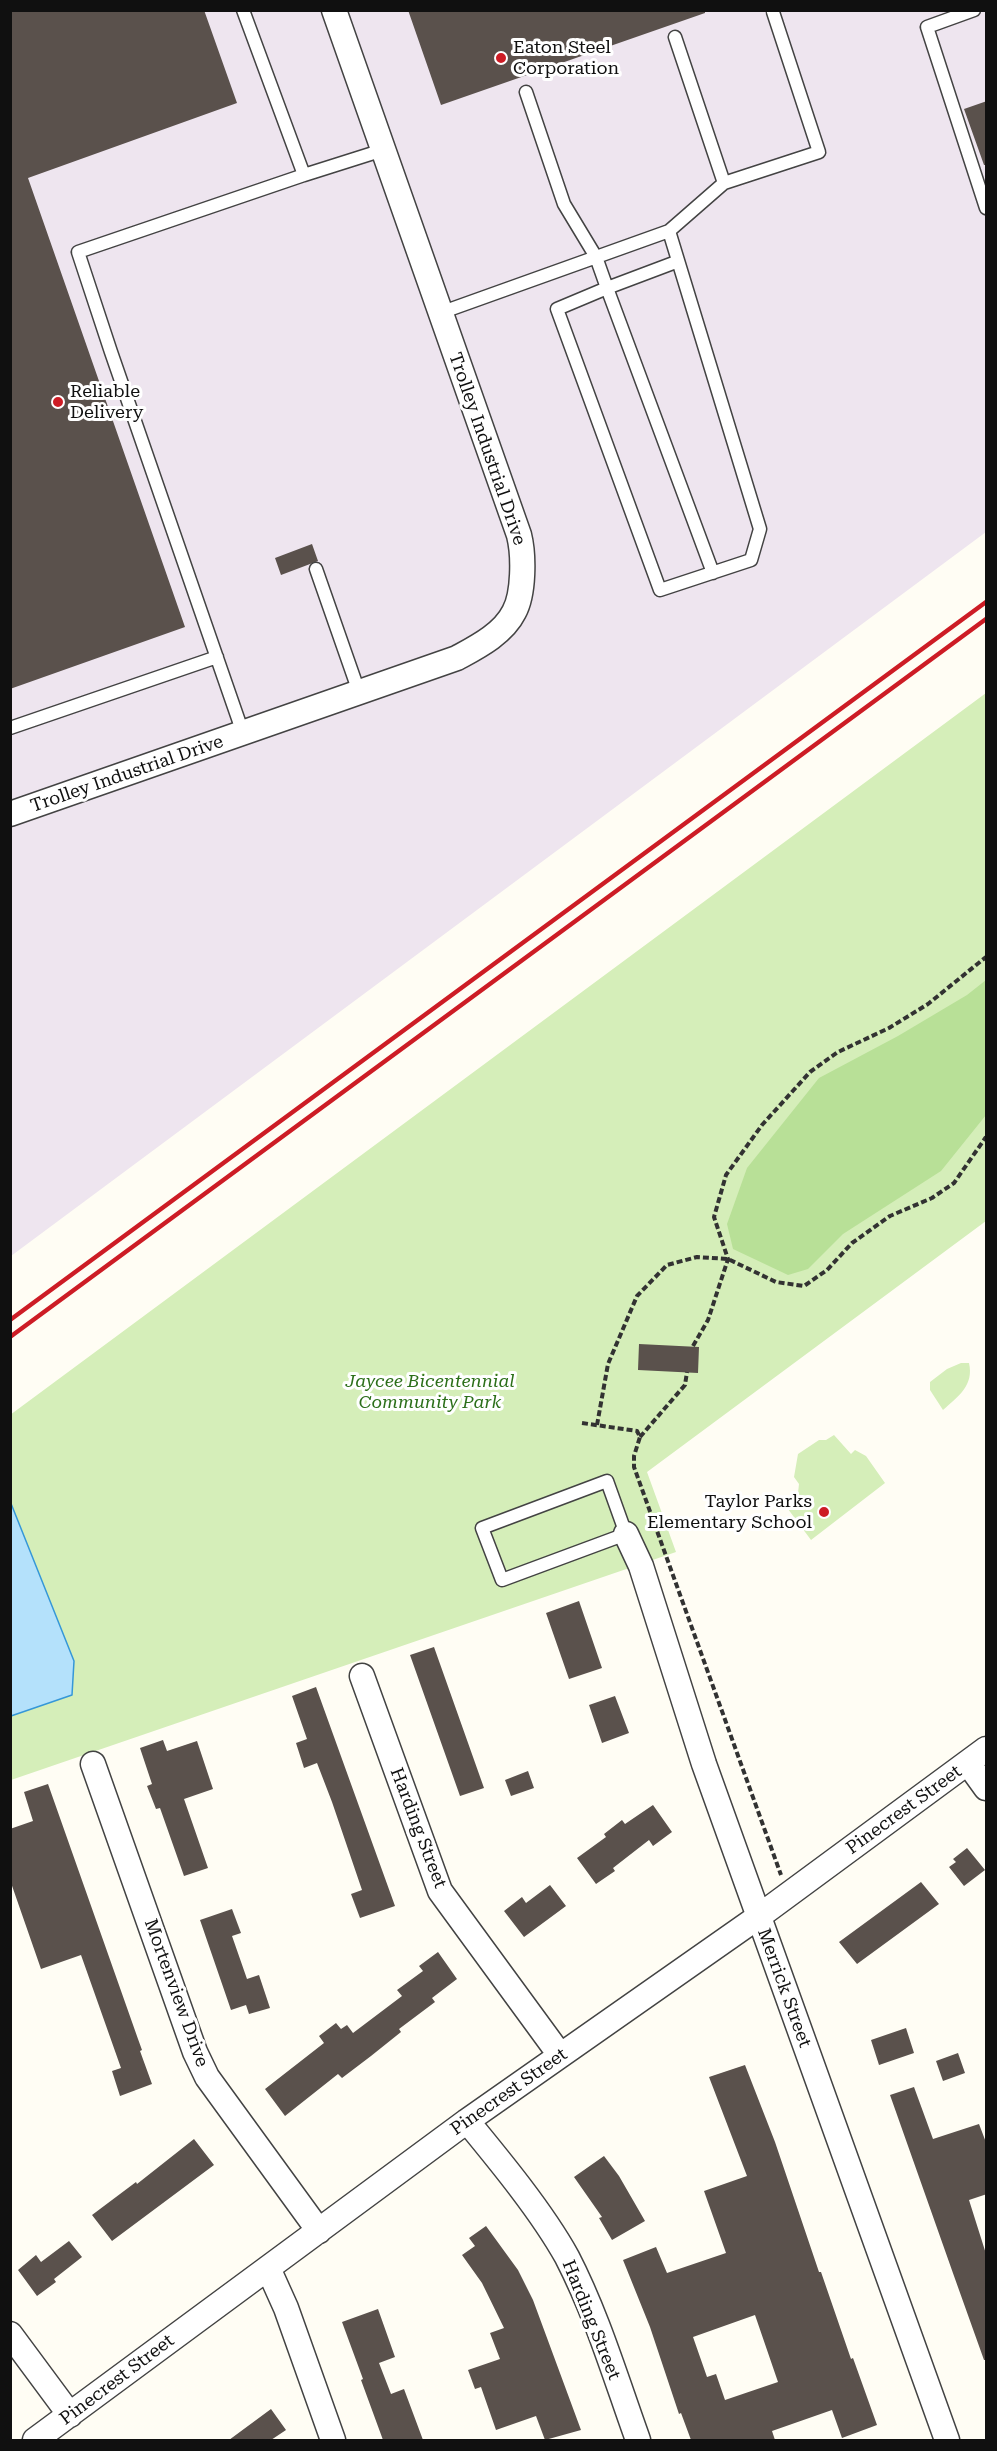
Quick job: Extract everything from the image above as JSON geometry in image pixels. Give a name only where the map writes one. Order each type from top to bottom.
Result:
[{"type":"street","name":"Trolley Industrial Drive","points":[[10,814],[457,658],[484,643],[514,612],[519,595],[523,551],[519,535],[334,10]]},
{"type":"street","name":"Merrick Street","points":[[626,1534],[641,1566],[704,1764],[758,1917],[947,2440]]},
{"type":"street","name":"Harding Street","points":[[362,1676],[440,1891],[560,2055]]},
{"type":"street","name":"Pinecrest Street","points":[[35,2440],[467,2121],[758,1917],[977,1756]]},
{"type":"street","points":[[977,1756],[987,1788]]},
{"type":"street","name":"Mortenview Drive","points":[[93,1764],[195,2052],[207,2077],[319,2231]]},
{"type":"street","name":"Harding Street","points":[[467,2121],[495,2154],[566,2255],[594,2319],[638,2440]]},
{"type":"street","points":[[268,2268],[286,2308],[333,2440]]},
{"type":"street","points":[[10,2334],[70,2415]]},
{"type":"lane","points":[[243,10],[304,175]]},
{"type":"lane","points":[[974,10],[927,27],[987,208]]},
{"type":"lane","points":[[440,313],[669,231],[724,183],[819,152],[773,12]]},
{"type":"lane","points":[[675,37],[724,183]]},
{"type":"lane","points":[[526,92],[564,204],[596,256],[713,573]]},
{"type":"lane","points":[[243,733],[78,252],[383,150]]},
{"type":"lane","points":[[669,231],[676,262],[760,529],[751,560],[660,590],[557,309],[676,262]]},
{"type":"lane","points":[[316,570],[358,692]]},
{"type":"lane","points":[[10,728],[217,657]]},
{"type":"lane","points":[[607,1481],[626,1534],[502,1580],[482,1528],[607,1481]]},
{"type":"path","points":[[693,1346],[708,1320],[728,1259],[714,1217],[726,1175],[762,1125],[810,1072],[838,1052],[889,1028],[928,1004],[987,957]]},
{"type":"path","points":[[597,1425],[608,1364],[637,1296],[667,1265],[697,1257],[728,1259],[776,1282],[804,1286],[827,1270],[852,1243],[890,1216],[932,1198],[954,1183],[987,1137]]},
{"type":"path","points":[[687,1372],[685,1385],[640,1437],[634,1456],[634,1467],[790,1893]]},
{"type":"path","points":[[582,1423],[638,1431],[640,1437]]},
{"type":"shaded area","points":[[11,11],[986,11],[986,532],[11,1256]]},
{"type":"green space","name":"Jaycee Bicentennial Community Park","points":[[986,693],[986,1221],[647,1472],[676,1552],[11,1780],[10,1415]]},
{"type":"green space","points":[[986,980],[986,1115],[941,1171],[843,1234],[808,1269],[788,1275],[733,1249],[727,1224],[747,1168],[819,1078],[898,1036],[967,995]]},
{"type":"green space","points":[[961,1363],[969,1363],[967,1384],[960,1395],[943,1410],[930,1390],[930,1382],[947,1369]]},
{"type":"green space","points":[[834,1435],[851,1454],[855,1450],[866,1456],[885,1483],[811,1540],[788,1509],[797,1502],[799,1484],[794,1477],[798,1454],[819,1440],[826,1440]]},
{"type":"water","points":[[10,1501],[74,1661],[72,1695],[11,1716]]},
{"type":"building","name":"Reliable Delivery","points":[[10,10],[204,10],[237,103],[28,178],[185,627],[10,689]]},
{"type":"building","name":"Eaton Steel Corporation","points":[[408,10],[705,10],[705,13],[441,105]]},
{"type":"building","points":[[987,101],[987,165],[984,165],[964,109]]},
{"type":"building","points":[[312,544],[318,561],[281,575],[275,558]]},
{"type":"building","points":[[639,1344],[699,1347],[698,1373],[638,1370]]},
{"type":"building","points":[[579,1601],[602,1668],[569,1679],[546,1613]]},
{"type":"building","points":[[434,1647],[484,1788],[460,1796],[410,1655]]},
{"type":"building","points":[[316,1687],[395,1906],[360,1918],[351,1894],[362,1890],[332,1802],[317,1763],[304,1768],[296,1743],[307,1739],[292,1696]]},
{"type":"building","points":[[615,1696],[629,1733],[602,1743],[589,1705]]},
{"type":"building","points":[[163,1740],[167,1751],[197,1741],[213,1789],[184,1799],[208,1868],[184,1876],[160,1808],[156,1809],[147,1786],[152,1784],[140,1748]]},
{"type":"building","points":[[528,1771],[534,1788],[511,1796],[505,1780]]},
{"type":"building","points":[[48,1784],[152,2084],[120,2096],[112,2071],[121,2068],[81,1955],[41,1969],[10,1880],[10,1829],[33,1821],[24,1792]]},
{"type":"building","points":[[653,1805],[672,1832],[653,1846],[649,1840],[613,1868],[615,1871],[596,1884],[577,1858],[606,1837],[604,1834],[622,1820],[625,1824]]},
{"type":"building","points":[[967,1848],[985,1870],[964,1886],[949,1867],[956,1862],[953,1859]]},
{"type":"building","points":[[921,1882],[939,1904],[857,1964],[839,1942]]},
{"type":"building","points":[[550,1885],[566,1906],[524,1937],[504,1911],[522,1897],[526,1903]]},
{"type":"building","points":[[232,1909],[241,1933],[232,1936],[247,1979],[259,1975],[270,2008],[249,2014],[246,2005],[231,2010],[200,1920]]},
{"type":"building","points":[[438,1952],[457,1979],[432,1998],[435,2002],[399,2029],[401,2032],[371,2056],[342,2078],[338,2074],[285,2116],[265,2089],[324,2043],[319,2036],[336,2023],[341,2029],[347,2025],[353,2033],[402,1996],[397,1990],[423,1971],[419,1966]]},
{"type":"building","points":[[906,2028],[914,2053],[879,2065],[871,2040]]},
{"type":"building","points":[[958,2053],[965,2073],[943,2081],[936,2061]]},
{"type":"building","points":[[745,2065],[877,2425],[842,2438],[832,2410],[772,2431],[775,2440],[691,2440],[681,2413],[679,2414],[650,2327],[623,2260],[656,2247],[667,2273],[726,2253],[704,2191],[747,2176],[709,2077]],"holes":[[[755,2315],[778,2382],[725,2400],[716,2374],[707,2377],[693,2337]]]},
{"type":"building","points":[[914,2087],[933,2139],[979,2124],[987,2145],[987,2194],[969,2200],[987,2257],[987,2360],[984,2360],[890,2095]]},
{"type":"building","points":[[194,2139],[214,2165],[112,2241],[92,2215],[136,2182],[137,2184]]},
{"type":"building","points":[[604,2156],[619,2176],[645,2221],[612,2240],[599,2218],[602,2217],[574,2177]]},
{"type":"building","points":[[486,2226],[518,2270],[533,2300],[581,2430],[545,2440],[536,2416],[496,2430],[481,2387],[475,2389],[468,2370],[500,2359],[490,2333],[504,2328],[482,2283],[462,2255],[475,2246],[469,2238]]},
{"type":"building","points":[[69,2241],[82,2257],[54,2279],[56,2282],[37,2296],[18,2270],[36,2255],[41,2262]]},
{"type":"building","points":[[378,2309],[395,2357],[379,2363],[391,2394],[404,2389],[423,2440],[383,2440],[361,2380],[363,2379],[342,2322]]},
{"type":"building","points":[[271,2409],[286,2430],[271,2440],[229,2440]]},
{"type":"railway","points":[[10,1320],[986,602]]},
{"type":"railway","points":[[10,1337],[986,619]]},
{"type":"place","name":"Eaton Steel Corporation","points":[[501,58]]},
{"type":"place","name":"Reliable Delivery","points":[[58,402]]},
{"type":"place","name":"Taylor Parks Elementary School","points":[[824,1512]]}]
